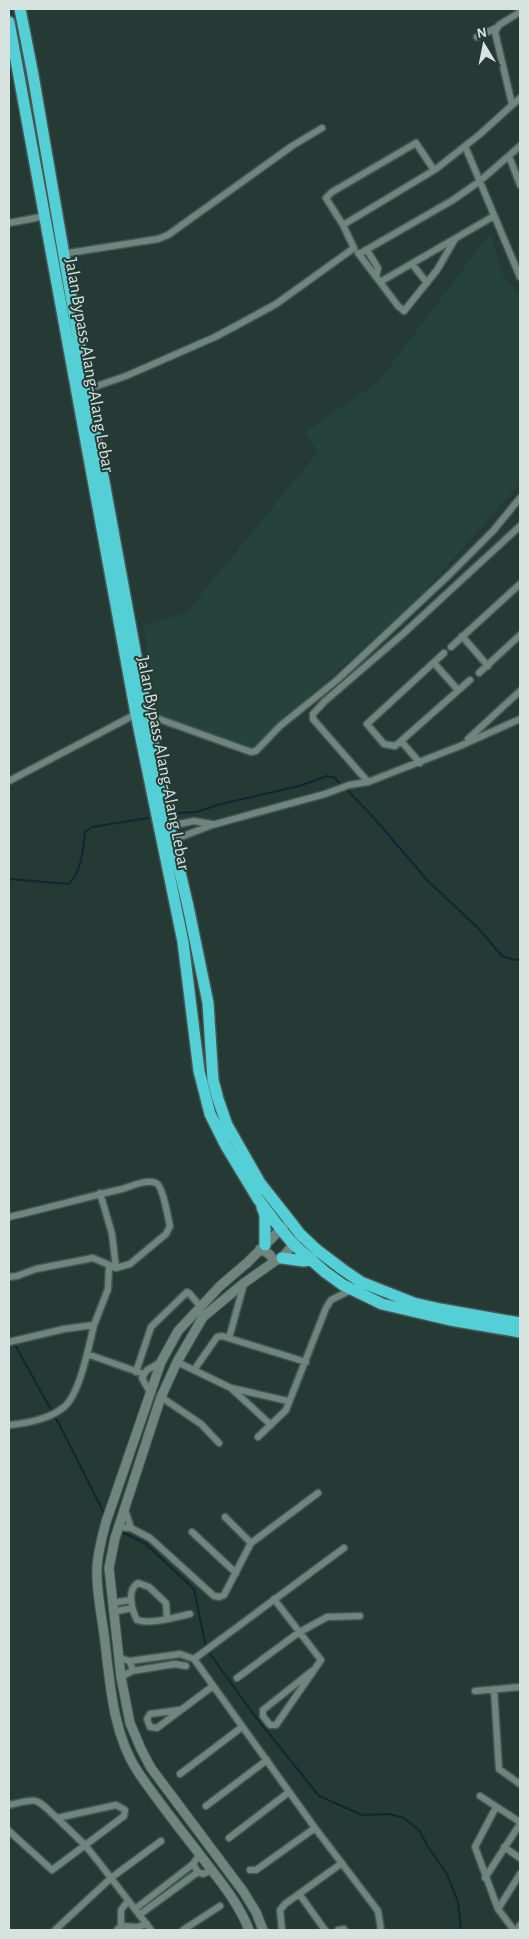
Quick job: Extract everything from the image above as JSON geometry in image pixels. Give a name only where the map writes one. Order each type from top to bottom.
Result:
[{"type":"highway","name":"Jalan Bypass Alang-Alang Lebar","points":[[20,9],[33,75],[82,390],[136,714],[163,818],[173,840],[188,906],[208,1003],[213,1080],[227,1125],[285,1225]]},
{"type":"highway","name":"Jalan Bypass Alang-Alang Lebar","points":[[9,22],[46,216],[149,719],[183,942],[202,1088],[210,1114],[226,1146],[258,1199],[285,1225],[312,1260],[325,1272],[351,1290],[382,1304],[450,1320],[520,1332]]},
{"type":"highway","points":[[258,1199],[265,1215],[263,1247]]},
{"type":"highway","name":"Jalan Bypass Alang-Alang Lebar","points":[[298,1240],[361,1282],[389,1294],[414,1303],[440,1309],[520,1323]]},
{"type":"highway","points":[[279,1259],[312,1260]]},
{"type":"street","points":[[477,37],[496,28],[520,12]]},
{"type":"street","points":[[496,28],[512,104]]},
{"type":"street","points":[[343,225],[434,170],[520,98]]},
{"type":"street","points":[[62,254],[158,239],[168,235],[292,146],[322,128]]},
{"type":"street","points":[[434,170],[416,143],[332,192],[326,198],[343,225],[354,248],[398,306],[404,311],[427,283],[456,238]]},
{"type":"street","points":[[465,146],[518,268],[520,277]]},
{"type":"street","points":[[359,254],[453,200],[480,181],[520,146]]},
{"type":"street","points":[[508,156],[520,185]]},
{"type":"street","points":[[9,223],[46,216]]},
{"type":"street","points":[[378,280],[412,264],[494,216]]},
{"type":"street","points":[[82,390],[142,369],[251,318],[276,304],[354,248]]},
{"type":"street","points":[[368,250],[378,268],[378,280]]},
{"type":"street","points":[[412,264],[427,283]]},
{"type":"street","points":[[149,719],[159,719],[251,752],[256,751],[280,726],[337,680],[450,574],[493,531],[520,498]]},
{"type":"street","points":[[368,782],[313,719],[314,714],[325,701],[404,633],[520,526]]},
{"type":"street","points":[[452,647],[520,584]]},
{"type":"street","points":[[479,673],[520,635]]},
{"type":"street","points":[[462,636],[488,666]]},
{"type":"street","points":[[444,653],[367,724],[384,744],[394,746],[401,742],[470,680]]},
{"type":"street","points":[[434,663],[458,690]]},
{"type":"street","points":[[460,746],[520,691]]},
{"type":"street","points":[[9,782],[136,714]]},
{"type":"street","points":[[173,840],[212,825],[325,794],[349,784],[368,782],[420,763],[520,720]]},
{"type":"street","points":[[401,742],[420,763]]},
{"type":"street","points":[[163,818],[212,825]]},
{"type":"street","points":[[9,1217],[100,1193],[124,1189],[140,1183],[155,1182],[159,1185],[162,1193],[170,1226],[166,1234],[135,1261],[112,1267],[99,1259],[93,1258],[36,1269],[9,1277]]},
{"type":"street","points":[[9,1425],[30,1422],[57,1413],[66,1406],[74,1394],[94,1325],[108,1289],[112,1267],[112,1234],[100,1193]]},
{"type":"street","points":[[248,1930],[232,1899],[139,1773],[124,1747],[118,1728],[108,1666],[97,1577],[99,1548],[106,1522],[161,1362],[178,1331],[200,1306],[285,1225]]},
{"type":"street","points":[[263,1930],[256,1912],[243,1891],[151,1768],[141,1749],[130,1722],[121,1677],[109,1568],[118,1531],[160,1397],[176,1362],[202,1318],[244,1283],[279,1259],[298,1240]]},
{"type":"street","points":[[263,1247],[269,1254],[279,1259]]},
{"type":"street","points":[[229,1338],[244,1283]]},
{"type":"street","points":[[258,1437],[286,1410],[326,1308],[331,1300],[351,1290]]},
{"type":"street","points":[[136,1372],[151,1327],[164,1313],[186,1292],[200,1306]]},
{"type":"street","points":[[9,1342],[64,1329],[94,1325]]},
{"type":"street","points":[[194,1370],[217,1337],[222,1336],[306,1362]]},
{"type":"street","points":[[87,1354],[144,1374]]},
{"type":"street","points":[[150,1392],[142,1378],[144,1374],[161,1362]]},
{"type":"street","points":[[176,1362],[231,1388],[288,1401]]},
{"type":"street","points":[[231,1388],[270,1425]]},
{"type":"street","points":[[160,1397],[202,1424],[220,1444]]},
{"type":"street","points":[[130,1454],[134,1458],[140,1459]]},
{"type":"street","points":[[126,1466],[132,1467],[137,1471]]},
{"type":"street","points":[[118,1531],[131,1528],[150,1538],[214,1596],[218,1597],[224,1595],[251,1543],[318,1493]]},
{"type":"street","points":[[125,1510],[131,1528]]},
{"type":"street","points":[[225,1517],[251,1543]]},
{"type":"street","points":[[192,1532],[236,1573]]},
{"type":"street","points":[[194,1658],[344,1548]]},
{"type":"street","points":[[168,1619],[166,1603],[149,1586],[135,1584],[131,1600],[132,1608],[138,1621],[168,1619],[190,1614]]},
{"type":"street","points":[[274,1599],[298,1633],[321,1660],[276,1725],[270,1725],[263,1716],[263,1710],[312,1671]]},
{"type":"street","points":[[112,1608],[131,1600]]},
{"type":"street","points":[[112,1608],[132,1608]]},
{"type":"street","points":[[237,1678],[298,1633],[327,1616],[360,1616]]},
{"type":"street","points":[[119,1659],[130,1661],[173,1654],[194,1658],[314,1828],[378,1911],[381,1930]]},
{"type":"street","points":[[173,1654],[175,1664]]},
{"type":"street","points":[[130,1661],[132,1671]]},
{"type":"street","points":[[121,1677],[132,1671],[180,1663],[186,1666]]},
{"type":"street","points":[[179,1710],[150,1714],[147,1722],[150,1727],[157,1728],[213,1686]]},
{"type":"street","points":[[475,1691],[520,1687]]},
{"type":"street","points":[[494,1689],[499,1769],[520,1784]]},
{"type":"street","points":[[180,1774],[242,1727]]},
{"type":"street","points":[[206,1806],[267,1760]]},
{"type":"street","points":[[229,1838],[289,1792]]},
{"type":"street","points":[[480,1796],[520,1820],[485,1878]]},
{"type":"street","points":[[9,1805],[33,1799],[37,1800],[85,1845],[149,1927]]},
{"type":"street","points":[[9,1831],[52,1870],[124,1816],[125,1810],[116,1805],[57,1818]]},
{"type":"street","points":[[496,1807],[475,1847],[498,1910],[515,1930],[520,1925]]},
{"type":"street","points":[[250,1870],[256,1870],[314,1828]]},
{"type":"street","points":[[55,1930],[111,1878],[161,1841]]},
{"type":"street","points":[[504,1847],[520,1858]]},
{"type":"street","points":[[137,1912],[193,1864],[200,1854]]},
{"type":"street","points":[[282,1930],[280,1910],[342,1863]]},
{"type":"street","points":[[193,1864],[198,1872],[202,1874],[212,1870]]},
{"type":"street","points":[[137,1912],[198,1872]]},
{"type":"street","points":[[498,1910],[520,1874]]},
{"type":"street","points":[[232,1899],[243,1891]]},
{"type":"street","points":[[300,1895],[325,1930]]},
{"type":"street","points":[[128,1901],[121,1910],[119,1928],[149,1927]]},
{"type":"street","points":[[183,1930],[220,1906]]},
{"type":"shaded area","points":[[490,233],[502,274],[520,295],[520,483],[418,599],[250,749],[158,716],[143,625],[186,613],[318,452],[305,432],[379,381]]},
{"type":"waterway","points":[[179,813],[196,812],[221,804],[299,786],[327,776],[335,778],[342,786]]},
{"type":"waterway","points":[[346,789],[375,819],[427,880],[479,929],[502,956],[514,960],[520,959]]},
{"type":"waterway","points":[[9,879],[69,884],[79,866],[85,832],[92,827],[148,818]]},
{"type":"waterway","points":[[14,1343],[60,1426],[105,1515]]},
{"type":"waterway","points":[[120,1531],[146,1544],[194,1589],[205,1643],[210,1654],[254,1715],[319,1796],[362,1815],[389,1814],[404,1818],[419,1830],[428,1847],[447,1874],[458,1902],[461,1930]]}]
